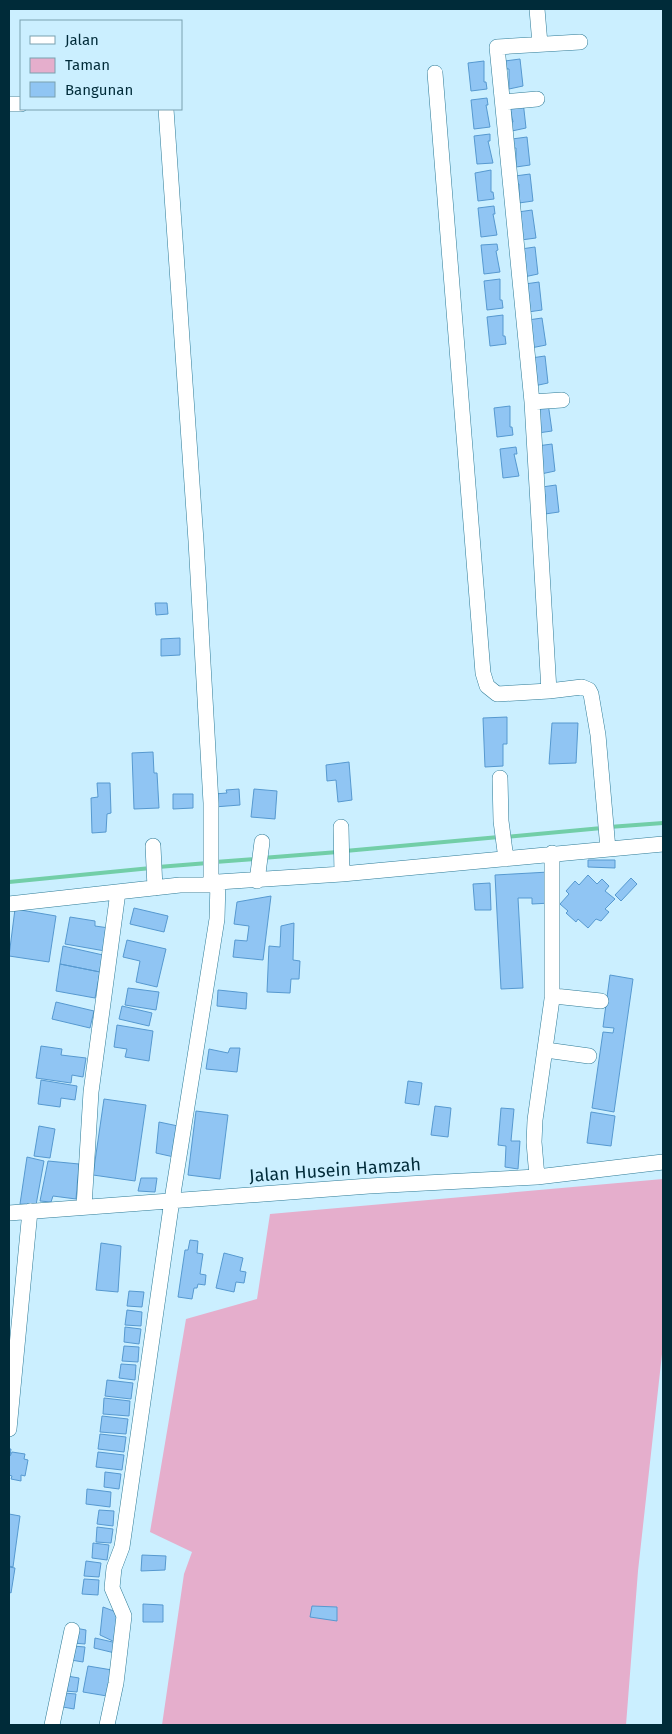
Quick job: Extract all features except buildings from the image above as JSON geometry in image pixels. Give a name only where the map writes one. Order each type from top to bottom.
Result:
[{"type":"street","points":[[537,9],[540,44]]},
{"type":"street","points":[[549,691],[532,402],[504,102],[497,47],[580,42]]},
{"type":"street","points":[[435,73],[483,673],[487,686],[497,694],[582,687],[589,690],[598,735],[608,844]]},
{"type":"street","points":[[504,102],[537,99]]},
{"type":"street","points":[[107,1725],[116,1683],[124,1616],[112,1588],[114,1568],[122,1547],[172,1200],[217,919],[196,541],[166,110]]},
{"type":"street","points":[[532,402],[562,400]]},
{"type":"street","points":[[500,778],[501,821],[505,854]]},
{"type":"street","points":[[341,831],[342,871]]},
{"type":"street","points":[[9,904],[118,892],[154,883],[258,878],[505,854],[552,853],[608,844],[663,844]]},
{"type":"street","points":[[258,878],[261,847]]},
{"type":"street","points":[[153,849],[154,883]]},
{"type":"street","points":[[537,1177],[535,1127],[552,997],[552,853]]},
{"type":"street","points":[[84,1207],[91,1092],[118,892]]},
{"type":"street","points":[[552,997],[601,1001]]},
{"type":"street","points":[[546,1050],[589,1056]]},
{"type":"street","name":"Jalan Husein Hamzah","points":[[9,1213],[368,1186],[537,1177],[663,1162]]},
{"type":"street","points":[[9,1429],[30,1211]]},
{"type":"street","points":[[52,1725],[72,1630]]},
{"type":"green space","points":[[663,1179],[663,1345],[638,1571],[626,1725],[162,1725],[184,1574],[192,1552],[150,1532],[186,1319],[257,1299],[270,1214]]},
{"type":"waterway","points":[[609,827],[663,823]]},
{"type":"waterway","points":[[506,837],[602,828]]},
{"type":"waterway","points":[[345,851],[499,837]]},
{"type":"waterway","points":[[262,858],[338,852]]},
{"type":"waterway","points":[[215,862],[255,859]]},
{"type":"waterway","points":[[158,867],[208,863]]},
{"type":"waterway","points":[[9,882],[151,868]]}]
